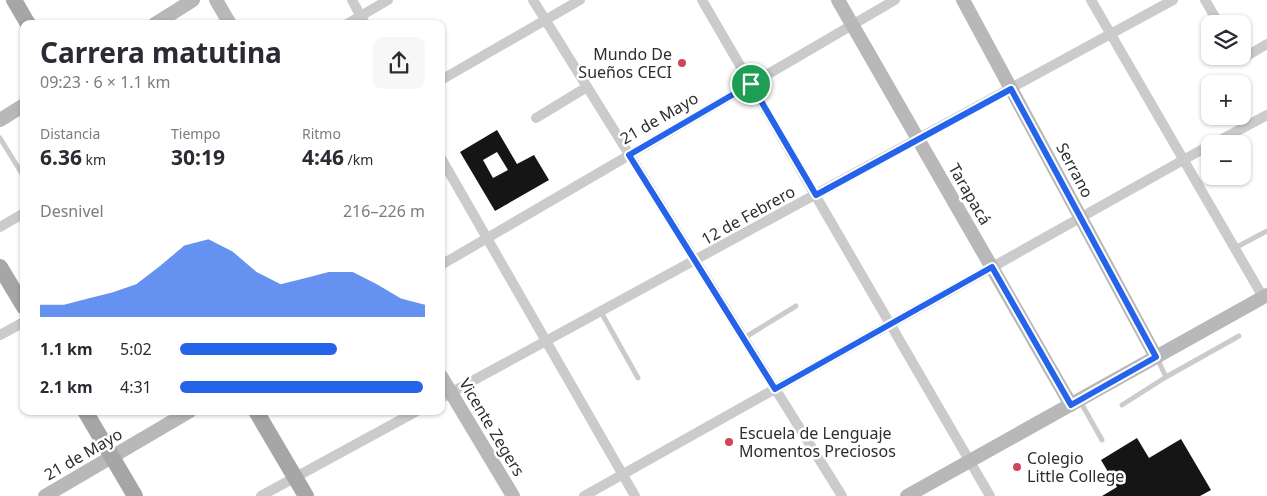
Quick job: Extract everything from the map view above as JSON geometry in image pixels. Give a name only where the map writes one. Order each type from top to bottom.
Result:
[{"type":"main road","points":[[14,0],[26,20]]},
{"type":"main road","points":[[0,267],[20,300]]},
{"type":"main road","points":[[87,415],[135,496]]},
{"type":"main road","points":[[258,415],[306,496]]},
{"type":"street","points":[[162,20],[194,0]]},
{"type":"street","points":[[216,0],[228,20]]},
{"type":"street","points":[[352,0],[363,20],[388,0]]},
{"type":"street","points":[[533,0],[842,496]]},
{"type":"street","points":[[445,78],[580,0]]},
{"type":"street","points":[[702,0],[990,496]]},
{"type":"street","name":"Tarapacá","points":[[838,0],[992,267],[1076,403]]},
{"type":"street","name":"21 de Mayo","points":[[445,263],[895,0]]},
{"type":"street","name":"Serrano","points":[[963,0],[1156,357]]},
{"type":"street","points":[[908,496],[1265,296],[1234,248],[1091,0]]},
{"type":"street","name":"12 de Febrero","points":[[446,396],[1173,0]]},
{"type":"street","points":[[1205,0],[1214,15]]},
{"type":"street","points":[[1251,52],[1267,44]]},
{"type":"street","points":[[536,118],[587,87]]},
{"type":"street","points":[[0,120],[20,108]]},
{"type":"street","points":[[1230,135],[1267,115]]},
{"type":"street","points":[[584,496],[1201,151]]},
{"type":"street","points":[[445,165],[635,496]]},
{"type":"street","points":[[0,227],[20,215]]},
{"type":"street","points":[[0,336],[20,324]]},
{"type":"street","name":"Vicente Zegers","points":[[446,396],[513,496]]},
{"type":"street","name":"21 de Mayo","points":[[45,496],[183,415]]},
{"type":"street","points":[[261,496],[411,415]]},
{"type":"lane","points":[[0,138],[20,170]]},
{"type":"lane","points":[[1234,248],[1267,231]]},
{"type":"lane","points":[[743,338],[796,306]]},
{"type":"lane","points":[[601,312],[638,378]]},
{"type":"lane","points":[[1122,405],[1166,377],[1239,336]]},
{"type":"lane","points":[[1156,357],[1166,377]]},
{"type":"lane","points":[[1076,403],[1102,440]]},
{"type":"building","points":[[497,130],[517,164],[534,155],[549,180],[495,211],[460,152]],"holes":[[[497,152],[508,170],[493,178],[483,160]]]},
{"type":"building","points":[[1137,438],[1149,458],[1181,439],[1211,490],[1200,496],[1102,496],[1117,487],[1101,460]]},
{"type":"place","name":"Mundo De Sueños CECI","points":[[682,63]]},
{"type":"place","name":"Escuela de Lenguaje Momentos Preciosos","points":[[729,442]]},
{"type":"place","name":"Colegio Little College","points":[[1017,467]]},
{"type":"route","points":[[751,84],[816,195],[1011,89],[1156,357],[1071,405],[992,267],[775,389],[629,155],[751,84]]}]
